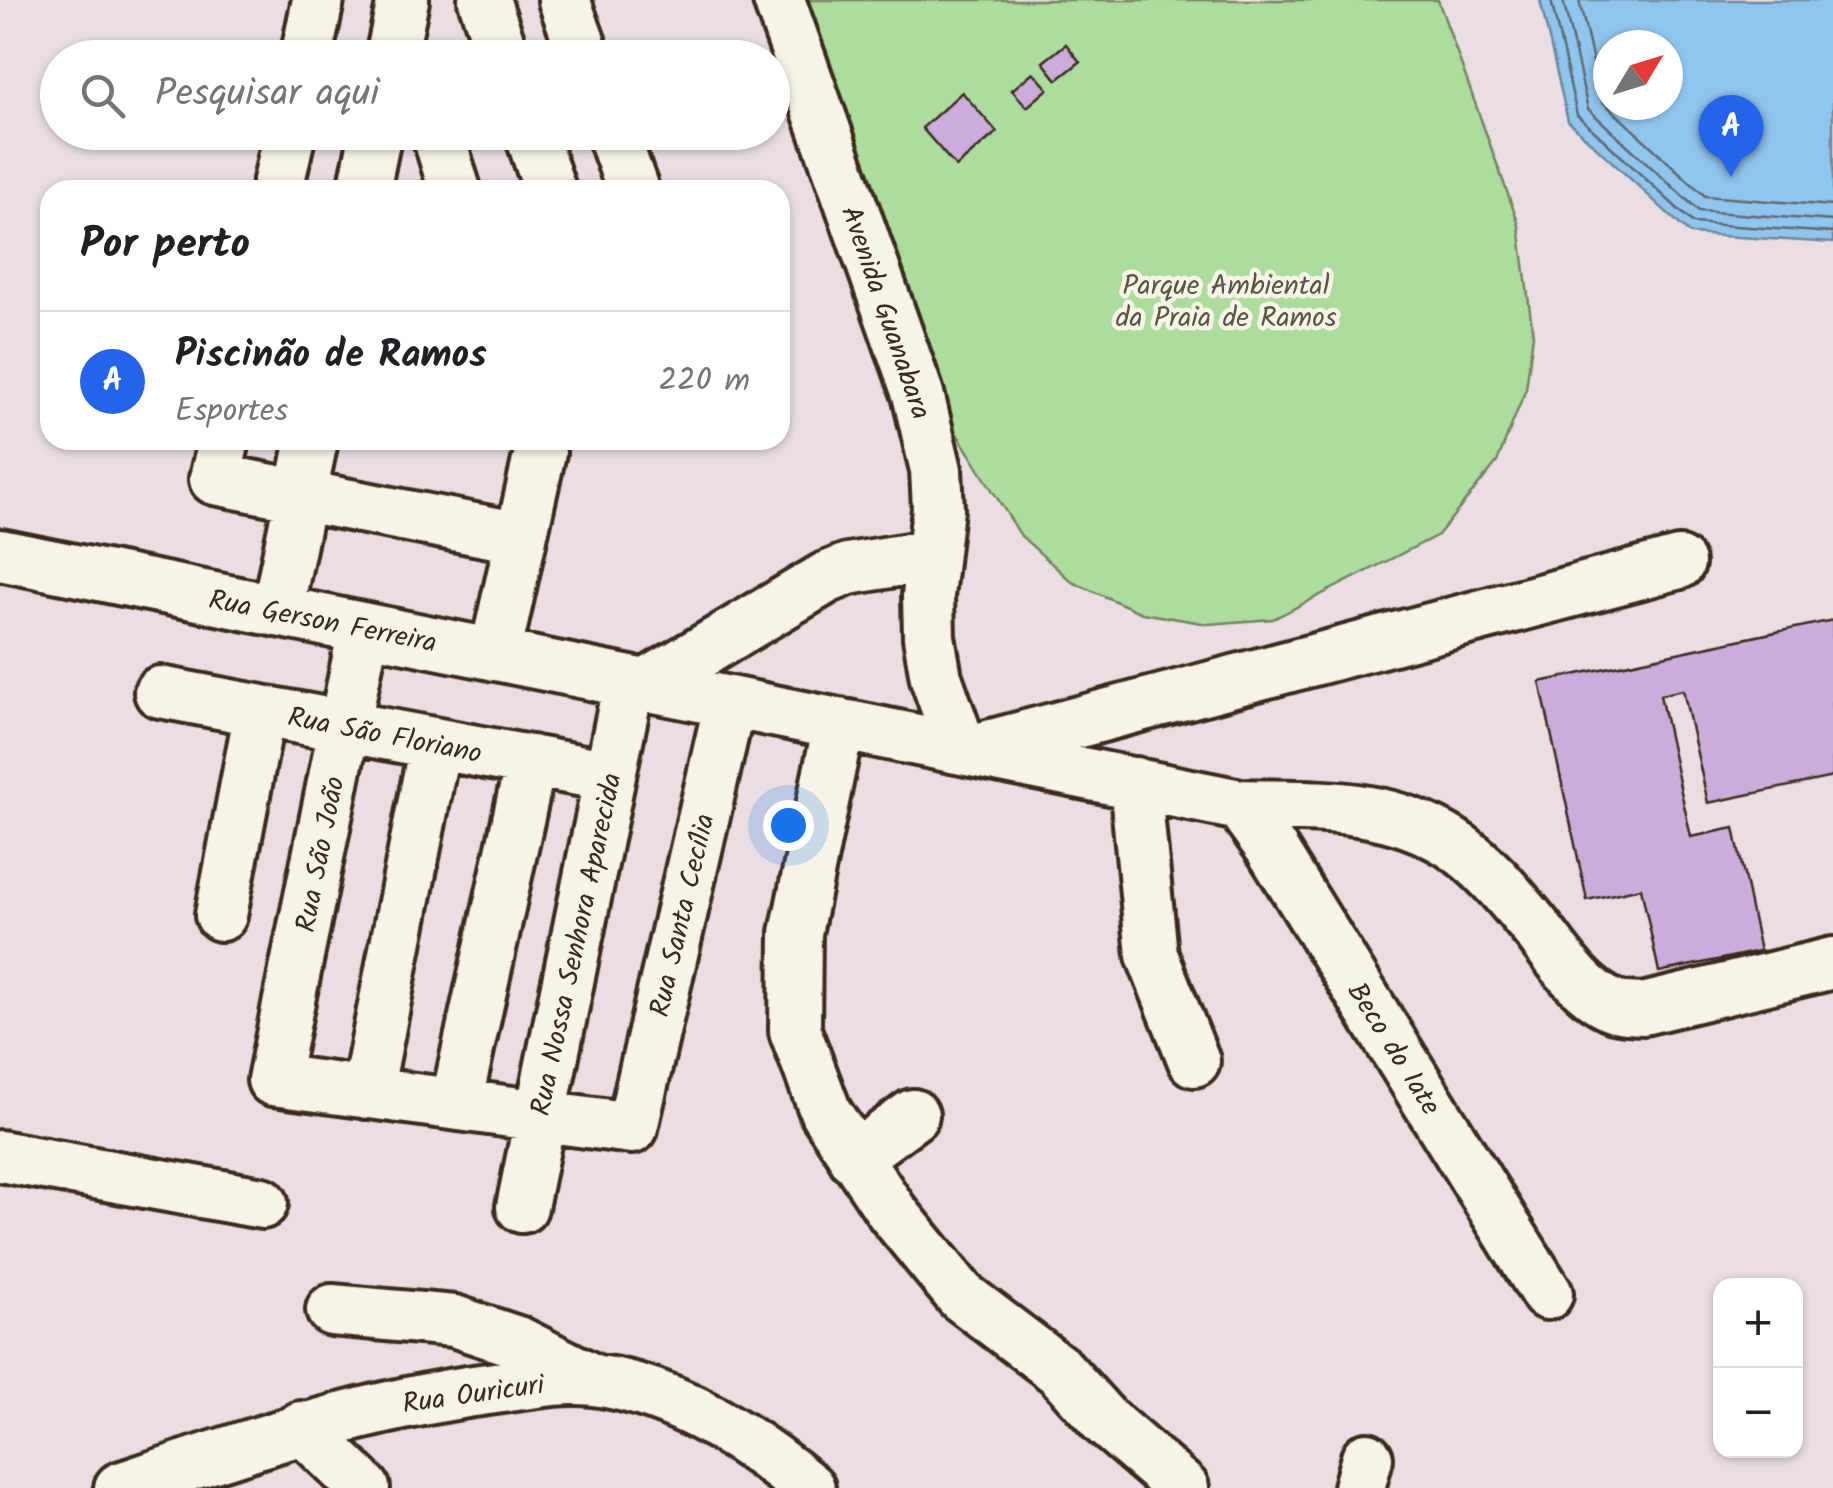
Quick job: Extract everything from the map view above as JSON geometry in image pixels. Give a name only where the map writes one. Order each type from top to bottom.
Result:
[{"type":"street","points":[[310,40],[318,0]]},
{"type":"street","points":[[484,0],[498,40]]},
{"type":"street","points":[[564,0],[578,40]]},
{"type":"street","name":"Avenida Guanabara","points":[[780,0],[918,394],[936,470],[938,509],[928,596],[932,651],[946,712],[966,750]]},
{"type":"street","points":[[280,180],[286,150]]},
{"type":"street","points":[[366,180],[372,150]]},
{"type":"street","points":[[442,150],[452,180]]},
{"type":"street","points":[[536,150],[547,180]]},
{"type":"street","points":[[619,150],[629,180]]},
{"type":"street","points":[[276,610],[310,450]]},
{"type":"street","points":[[496,654],[545,450]]},
{"type":"street","points":[[220,460],[300,496],[521,538]]},
{"type":"street","name":"Rua Gerson Ferreira","points":[[0,555],[1240,805],[1368,809],[1410,821],[1453,843],[1493,879],[1568,970],[1591,993],[1616,1007],[1643,1009],[1833,963]]},
{"type":"street","points":[[638,683],[826,578],[848,569],[932,555]]},
{"type":"street","points":[[966,750],[1678,564]]},
{"type":"street","name":"Rua São João","points":[[364,628],[273,1080],[366,1093]]},
{"type":"street","name":"Rua Nossa Senhora Aparecida","points":[[522,1208],[610,776],[638,683]]},
{"type":"street","name":"Rua São Floriano","points":[[160,692],[610,776]]},
{"type":"street","name":"Rua Santa Cecília","points":[[540,1116],[632,1128],[730,702]]},
{"type":"street","points":[[221,914],[260,711]]},
{"type":"street","points":[[839,724],[796,933],[795,1030],[826,1113],[892,1212],[961,1296],[1060,1371],[1105,1421],[1183,1488]]},
{"type":"street","points":[[435,744],[366,1093],[540,1116]]},
{"type":"street","points":[[456,1104],[531,761]]},
{"type":"street","points":[[1135,783],[1152,955],[1194,1061]]},
{"type":"street","name":"Beco do Iate","points":[[1240,805],[1271,848],[1547,1294]]},
{"type":"street","points":[[854,1158],[913,1115]]},
{"type":"street","points":[[0,1156],[262,1203]]},
{"type":"street","points":[[332,1310],[454,1321],[520,1343],[591,1379]]},
{"type":"street","name":"Rua Ouricuri","points":[[120,1488],[302,1427],[374,1408],[448,1394],[591,1379],[640,1390],[696,1414],[759,1448],[809,1488]]},
{"type":"street","points":[[302,1427],[364,1488]]},
{"type":"green space","name":"Parque Ambiental da Praia de Ramos","points":[[806,0],[1438,0],[1519,225],[1533,335],[1526,389],[1497,462],[1438,535],[1273,619],[1208,624],[1142,613],[1072,582],[1021,536],[952,426],[862,202]]},
{"type":"water","points":[[1540,0],[1833,0],[1833,243],[1690,234],[1568,121]]},
{"type":"building","points":[[1066,44],[1080,62],[1057,80],[1043,62]]},
{"type":"building","points":[[1033,72],[1048,89],[1027,107],[1012,90]]},
{"type":"building","points":[[962,92],[997,132],[956,167],[922,128]]},
{"type":"building","points":[[1833,620],[1833,777],[1708,803],[1683,690],[1660,695],[1691,837],[1734,828],[1760,951],[1659,972],[1641,888],[1587,900],[1540,682]]},
{"type":"place","name":"Piscinão de Ramos","points":[[1731,177]]}]
